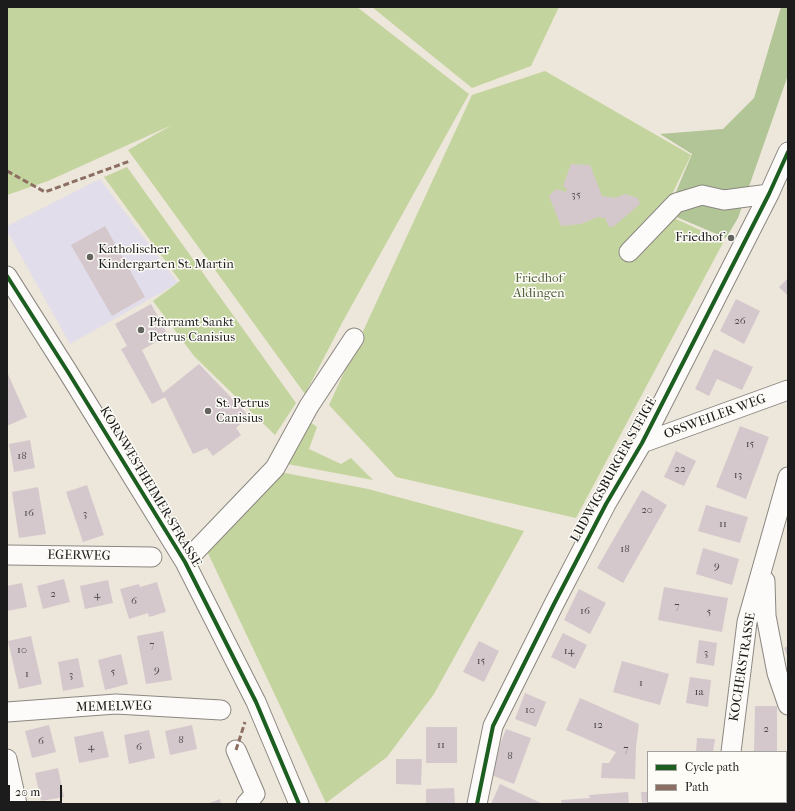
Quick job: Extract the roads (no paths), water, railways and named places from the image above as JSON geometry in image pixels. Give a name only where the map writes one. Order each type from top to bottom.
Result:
[{"type":"street","name":"LUDWIGSBURGER STEIGE","points":[[477,804],[493,726],[606,504],[642,443],[769,194],[788,152]]},
{"type":"street","points":[[629,252],[676,203],[702,195],[724,200],[769,194]]},
{"type":"street","name":"KORNWESTHEIMER STRASSE","points":[[7,276],[185,562],[256,702],[299,804]]},
{"type":"street","name":"KORNWESTHEIMER STRASSE","points":[[185,562],[275,468],[309,406],[354,338]]},
{"type":"street","name":"OSSWEILER WEG","points":[[642,443],[788,390]]},
{"type":"street","name":"KOCHERSTRASSE","points":[[731,751],[747,622],[788,477]]},
{"type":"street","name":"EGERWEG","points":[[7,555],[152,558]]},
{"type":"street","name":"KOCHERSTRASSE","points":[[765,559],[766,616],[777,673],[788,705]]},
{"type":"street","name":"MEMELWEG","points":[[7,712],[116,704],[221,710]]},
{"type":"street","points":[[236,750],[255,794],[246,804]]},
{"type":"street","points":[[7,759],[17,804]]},
{"type":"place","name":"Friedhof","points":[[731,238]]},
{"type":"place","name":"Katholischer Kindergarten St. Martin","points":[[90,257]]},
{"type":"place","name":"Pfarramt Sankt Petrus Canisius","points":[[141,330]]},
{"type":"place","name":"St. Petrus Canisius","points":[[208,411]]},
{"type":"park label","name":"Friedhof Aldingen","points":[[539,286]]}]
